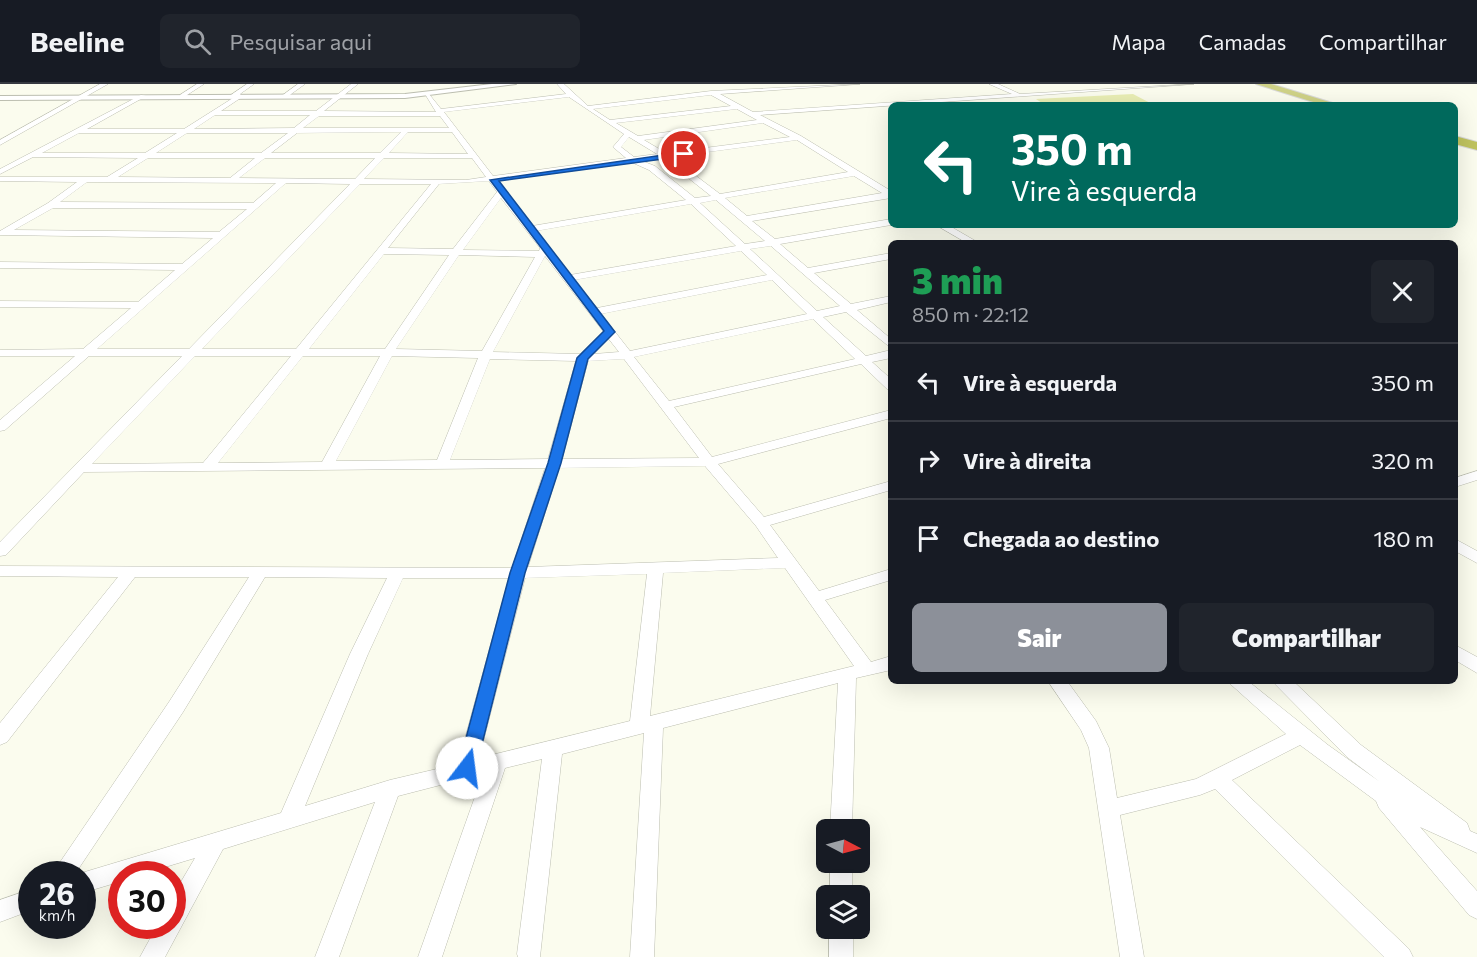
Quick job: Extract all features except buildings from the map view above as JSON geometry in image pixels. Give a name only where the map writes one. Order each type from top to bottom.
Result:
[{"type":"highway","points":[[1458,132],[1477,139]]},
{"type":"highway","points":[[1458,133],[1477,146]]},
{"type":"main road","points":[[1261,84],[1324,102]]},
{"type":"street","points":[[0,143],[105,84]]},
{"type":"street","points":[[182,96],[201,84]]},
{"type":"street","points":[[111,178],[213,114],[251,84]]},
{"type":"street","points":[[285,96],[302,84]]},
{"type":"street","points":[[233,180],[355,84]]},
{"type":"street","points":[[0,98],[427,95],[512,84]]},
{"type":"street","points":[[560,84],[588,108],[640,138],[718,196],[888,342]]},
{"type":"street","points":[[700,84],[711,93],[798,138],[888,192]]},
{"type":"street","points":[[588,108],[711,93],[857,84]]},
{"type":"street","points":[[992,84],[1020,96]]},
{"type":"street","points":[[930,102],[1191,84]]},
{"type":"street","points":[[427,95],[531,229],[543,251],[568,278],[668,405],[709,462],[792,563],[867,670]]},
{"type":"street","points":[[213,114],[316,115],[441,112],[572,95]]},
{"type":"street","points":[[0,172],[143,96]]},
{"type":"street","points":[[749,114],[888,105]]},
{"type":"street","points":[[609,122],[736,107]]},
{"type":"street","points":[[640,138],[762,121]]},
{"type":"street","points":[[78,131],[405,132],[455,130]]},
{"type":"street","points":[[0,551],[405,132]]},
{"type":"street","points":[[628,133],[617,147],[632,160],[652,168],[693,201],[888,383]]},
{"type":"street","points":[[0,179],[111,178],[436,183],[494,180],[798,138]]},
{"type":"street","points":[[32,154],[476,156]]},
{"type":"street","points":[[531,229],[857,173]]},
{"type":"street","points":[[2,233],[51,205],[86,179]]},
{"type":"street","points":[[0,427],[285,180]]},
{"type":"street","points":[[208,466],[379,250],[436,183]]},
{"type":"street","points":[[326,467],[388,352],[456,252],[502,191]]},
{"type":"street","points":[[746,219],[888,195]]},
{"type":"street","points":[[51,205],[255,206]]},
{"type":"street","points":[[568,278],[888,223]]},
{"type":"street","points":[[946,228],[965,240]]},
{"type":"street","points":[[2,233],[222,235]]},
{"type":"street","points":[[379,250],[543,251]]},
{"type":"street","points":[[442,464],[486,354],[543,251]]},
{"type":"street","points":[[806,271],[888,257]]},
{"type":"street","points":[[0,265],[185,267]]},
{"type":"street","points":[[595,312],[774,277]]},
{"type":"street","points":[[0,353],[388,352],[583,358],[627,355],[888,300]]},
{"type":"street","points":[[0,304],[142,305]]},
{"type":"street","points":[[467,768],[518,573],[554,463],[583,358],[609,332]]},
{"type":"street","points":[[668,405],[888,355]]},
{"type":"street","points":[[81,468],[709,462],[888,415]]},
{"type":"street","points":[[1458,482],[1477,475]]},
{"type":"street","points":[[761,523],[888,486]]},
{"type":"street","points":[[1458,546],[1477,558]]},
{"type":"street","points":[[0,571],[518,573],[792,563]]},
{"type":"street","points":[[642,957],[647,894],[646,724],[656,568]]},
{"type":"street","points":[[0,737],[132,570]]},
{"type":"street","points":[[72,861],[176,707],[260,573]]},
{"type":"street","points":[[289,819],[359,654],[397,573]]},
{"type":"street","points":[[817,597],[888,575]]},
{"type":"street","points":[[1458,653],[1477,666]]},
{"type":"street","points":[[96,879],[289,819],[467,768],[888,664]]},
{"type":"street","points":[[842,819],[847,675]]},
{"type":"street","points":[[1059,684],[1089,726],[1098,748],[1132,957]]},
{"type":"street","points":[[1239,684],[1300,736],[1374,788],[1440,828],[1477,843]]},
{"type":"street","points":[[1284,684],[1354,751],[1477,843]]},
{"type":"street","points":[[1107,809],[1200,788],[1300,736]]},
{"type":"street","points":[[529,954],[553,747]]},
{"type":"street","points":[[430,957],[498,760]]},
{"type":"street","points":[[1218,779],[1401,957]]},
{"type":"street","points":[[1374,788],[1477,908]]},
{"type":"street","points":[[327,957],[390,789]]},
{"type":"street","points":[[186,895],[215,843]]},
{"type":"street","points":[[0,911],[18,904]]},
{"type":"street","points":[[152,957],[162,939]]},
{"type":"street","points":[[841,939],[841,957]]},
{"type":"green space","points":[[1133,94],[1148,102],[1040,102],[1036,99]]},
{"type":"route","points":[[467,768],[518,573],[554,463],[583,358],[609,332],[494,180],[684,154]]}]
